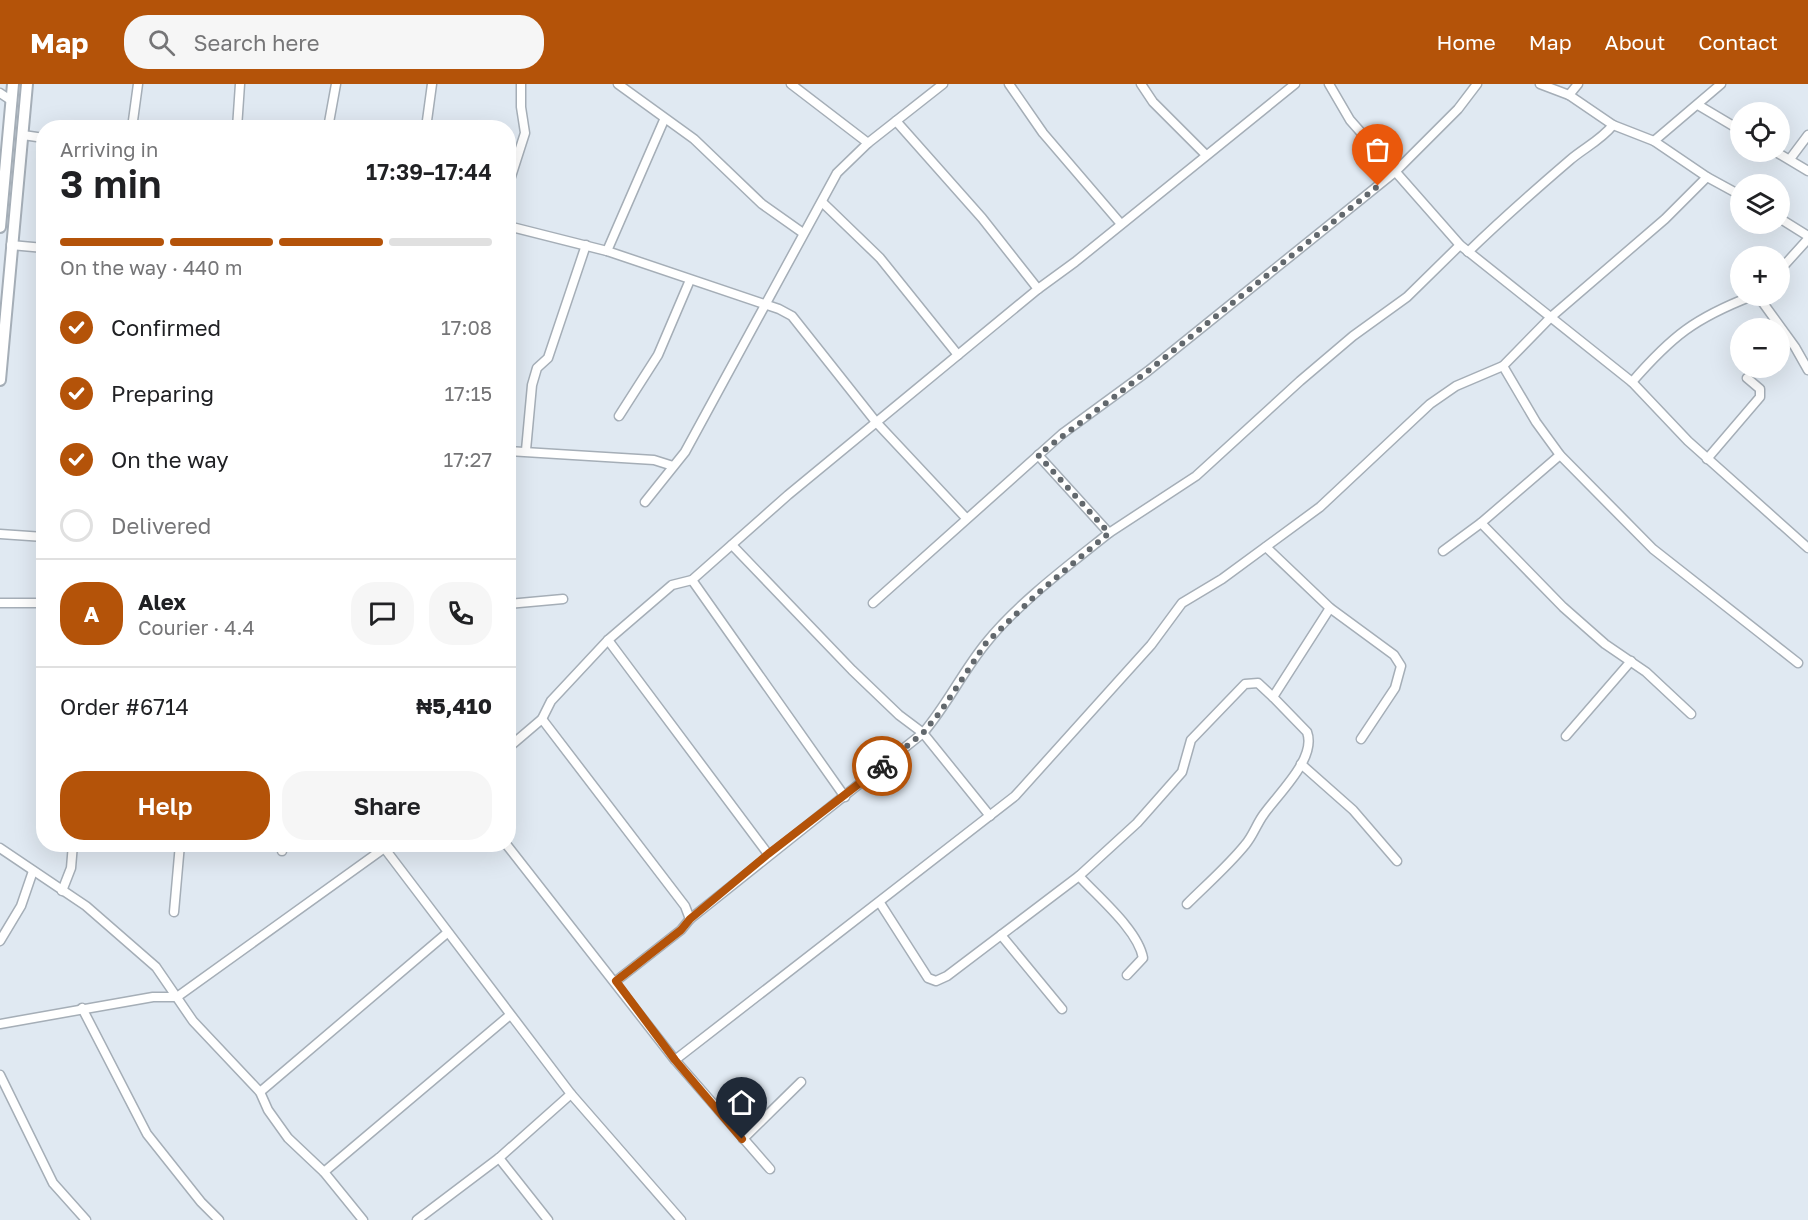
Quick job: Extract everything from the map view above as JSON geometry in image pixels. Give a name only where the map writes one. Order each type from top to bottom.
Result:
[{"type":"street","points":[[0,227],[13,84]]},
{"type":"street","points":[[0,380],[27,84]]},
{"type":"street","points":[[133,120],[138,84]]},
{"type":"street","points":[[238,120],[240,84]]},
{"type":"street","points":[[329,120],[336,84]]},
{"type":"street","points":[[427,120],[432,84]]},
{"type":"street","points":[[516,161],[525,133],[520,106],[521,84]]},
{"type":"street","points":[[618,84],[664,120],[694,139],[762,204],[803,233]]},
{"type":"street","points":[[791,84],[868,143]]},
{"type":"street","points":[[645,502],[685,452],[837,173],[868,143],[943,84]]},
{"type":"street","points":[[1009,84],[1043,133],[1121,224]]},
{"type":"street","points":[[1141,84],[1153,102],[1206,155]]},
{"type":"street","points":[[516,741],[542,719],[551,701],[609,640],[672,585],[692,580],[876,422],[1293,84]]},
{"type":"street","points":[[1329,84],[1350,120],[1460,245],[1551,316],[1581,345],[1632,382],[1707,459],[1808,548]]},
{"type":"street","points":[[873,603],[1038,455],[1148,371],[1395,172],[1458,109],[1477,84]]},
{"type":"street","points":[[1540,84],[1569,95],[1628,133],[1654,141],[1707,177],[1730,190]]},
{"type":"street","points":[[1569,95],[1578,84]]},
{"type":"street","points":[[1654,141],[1720,84]]},
{"type":"street","points":[[0,93],[12,101]]},
{"type":"street","points":[[1698,105],[1730,124]]},
{"type":"street","points":[[607,250],[664,120]]},
{"type":"street","points":[[896,121],[982,218],[1038,289]]},
{"type":"street","points":[[1468,252],[1507,214],[1579,153],[1605,135],[1613,125]]},
{"type":"street","points":[[23,135],[36,137]]},
{"type":"street","points":[[1808,135],[1790,159],[1808,171]]},
{"type":"street","points":[[675,1060],[1015,796],[1136,662],[1182,603],[1222,579],[1320,507],[1430,404],[1456,386],[1503,366],[1551,316],[1665,219],[1707,177]]},
{"type":"street","points":[[822,202],[880,258],[958,355]]},
{"type":"street","points":[[1790,225],[1808,237],[1790,258]]},
{"type":"street","points":[[516,228],[607,250],[785,312],[800,324],[876,422],[966,518]]},
{"type":"street","points":[[11,245],[36,247]]},
{"type":"street","points":[[526,450],[532,385],[537,368],[548,358],[586,245]]},
{"type":"street","points":[[616,981],[681,930],[690,919],[768,854],[845,797],[923,733],[941,711],[986,643],[1038,593],[1109,533],[1196,476],[1353,336],[1407,297],[1460,245]]},
{"type":"street","points":[[619,416],[658,355],[690,280]]},
{"type":"street","points":[[1632,382],[1683,330],[1711,312],[1730,305]]},
{"type":"street","points":[[1765,306],[1796,347],[1808,370]]},
{"type":"street","points":[[1503,366],[1536,422],[1560,455],[1653,549],[1798,663]]},
{"type":"street","points":[[1707,459],[1760,397],[1760,389],[1747,378]]},
{"type":"street","points":[[516,450],[654,460],[673,466]]},
{"type":"street","points":[[1038,455],[1109,533]]},
{"type":"street","points":[[1443,551],[1481,523],[1560,455]]},
{"type":"street","points":[[1481,523],[1563,606],[1605,644],[1646,672],[1691,714]]},
{"type":"street","points":[[0,534],[36,536]]},
{"type":"street","points":[[732,545],[852,670],[899,715],[923,733],[990,816]]},
{"type":"street","points":[[1266,547],[1330,608],[1394,655],[1401,666],[1395,688],[1361,739]]},
{"type":"street","points":[[692,580],[845,797]]},
{"type":"street","points":[[516,603],[563,598]]},
{"type":"street","points":[[0,603],[36,603]]},
{"type":"street","points":[[1273,697],[1330,608]]},
{"type":"street","points":[[609,640],[768,854]]},
{"type":"street","points":[[1566,736],[1631,662]]},
{"type":"street","points":[[880,903],[928,978],[936,981],[946,976],[1079,876],[1137,823],[1182,772],[1191,740],[1245,684],[1258,683],[1307,732],[1308,745],[1296,776],[1262,815],[1246,844],[1187,904]]},
{"type":"street","points":[[542,719],[685,906],[690,919]]},
{"type":"street","points":[[1301,764],[1353,810],[1397,861]]},
{"type":"street","points":[[0,848],[86,906],[156,967],[193,1021],[260,1092],[268,1110],[288,1138],[324,1172],[363,1220]]},
{"type":"street","points":[[62,891],[71,868],[72,852]]},
{"type":"street","points":[[174,912],[179,852]]},
{"type":"street","points":[[0,1024],[153,997],[177,997],[380,852]]},
{"type":"street","points":[[390,852],[447,933],[571,1094],[681,1220]]},
{"type":"street","points":[[512,852],[616,981],[675,1060],[770,1169]]},
{"type":"street","points":[[0,941],[21,906],[33,871]]},
{"type":"street","points":[[1079,876],[1132,933],[1142,948],[1143,958],[1127,975]]},
{"type":"street","points":[[260,1092],[447,933]]},
{"type":"street","points":[[1000,935],[1062,1009]]},
{"type":"street","points":[[82,1008],[147,1134],[181,1178],[219,1220]]},
{"type":"street","points":[[324,1172],[510,1015]]},
{"type":"street","points":[[0,1075],[53,1183],[86,1220]]},
{"type":"street","points":[[742,1139],[801,1082]]},
{"type":"street","points":[[417,1220],[499,1158],[571,1094]]},
{"type":"street","points":[[499,1158],[548,1220]]},
{"type":"way so far","points":[[882,766],[923,733],[941,711],[986,643],[1038,593],[1109,533],[1038,455],[1062,434],[1148,371],[1378,186]]},
{"type":"route","points":[[742,1139],[675,1060],[616,981],[681,930],[690,919],[768,854],[845,797],[882,766]]}]
